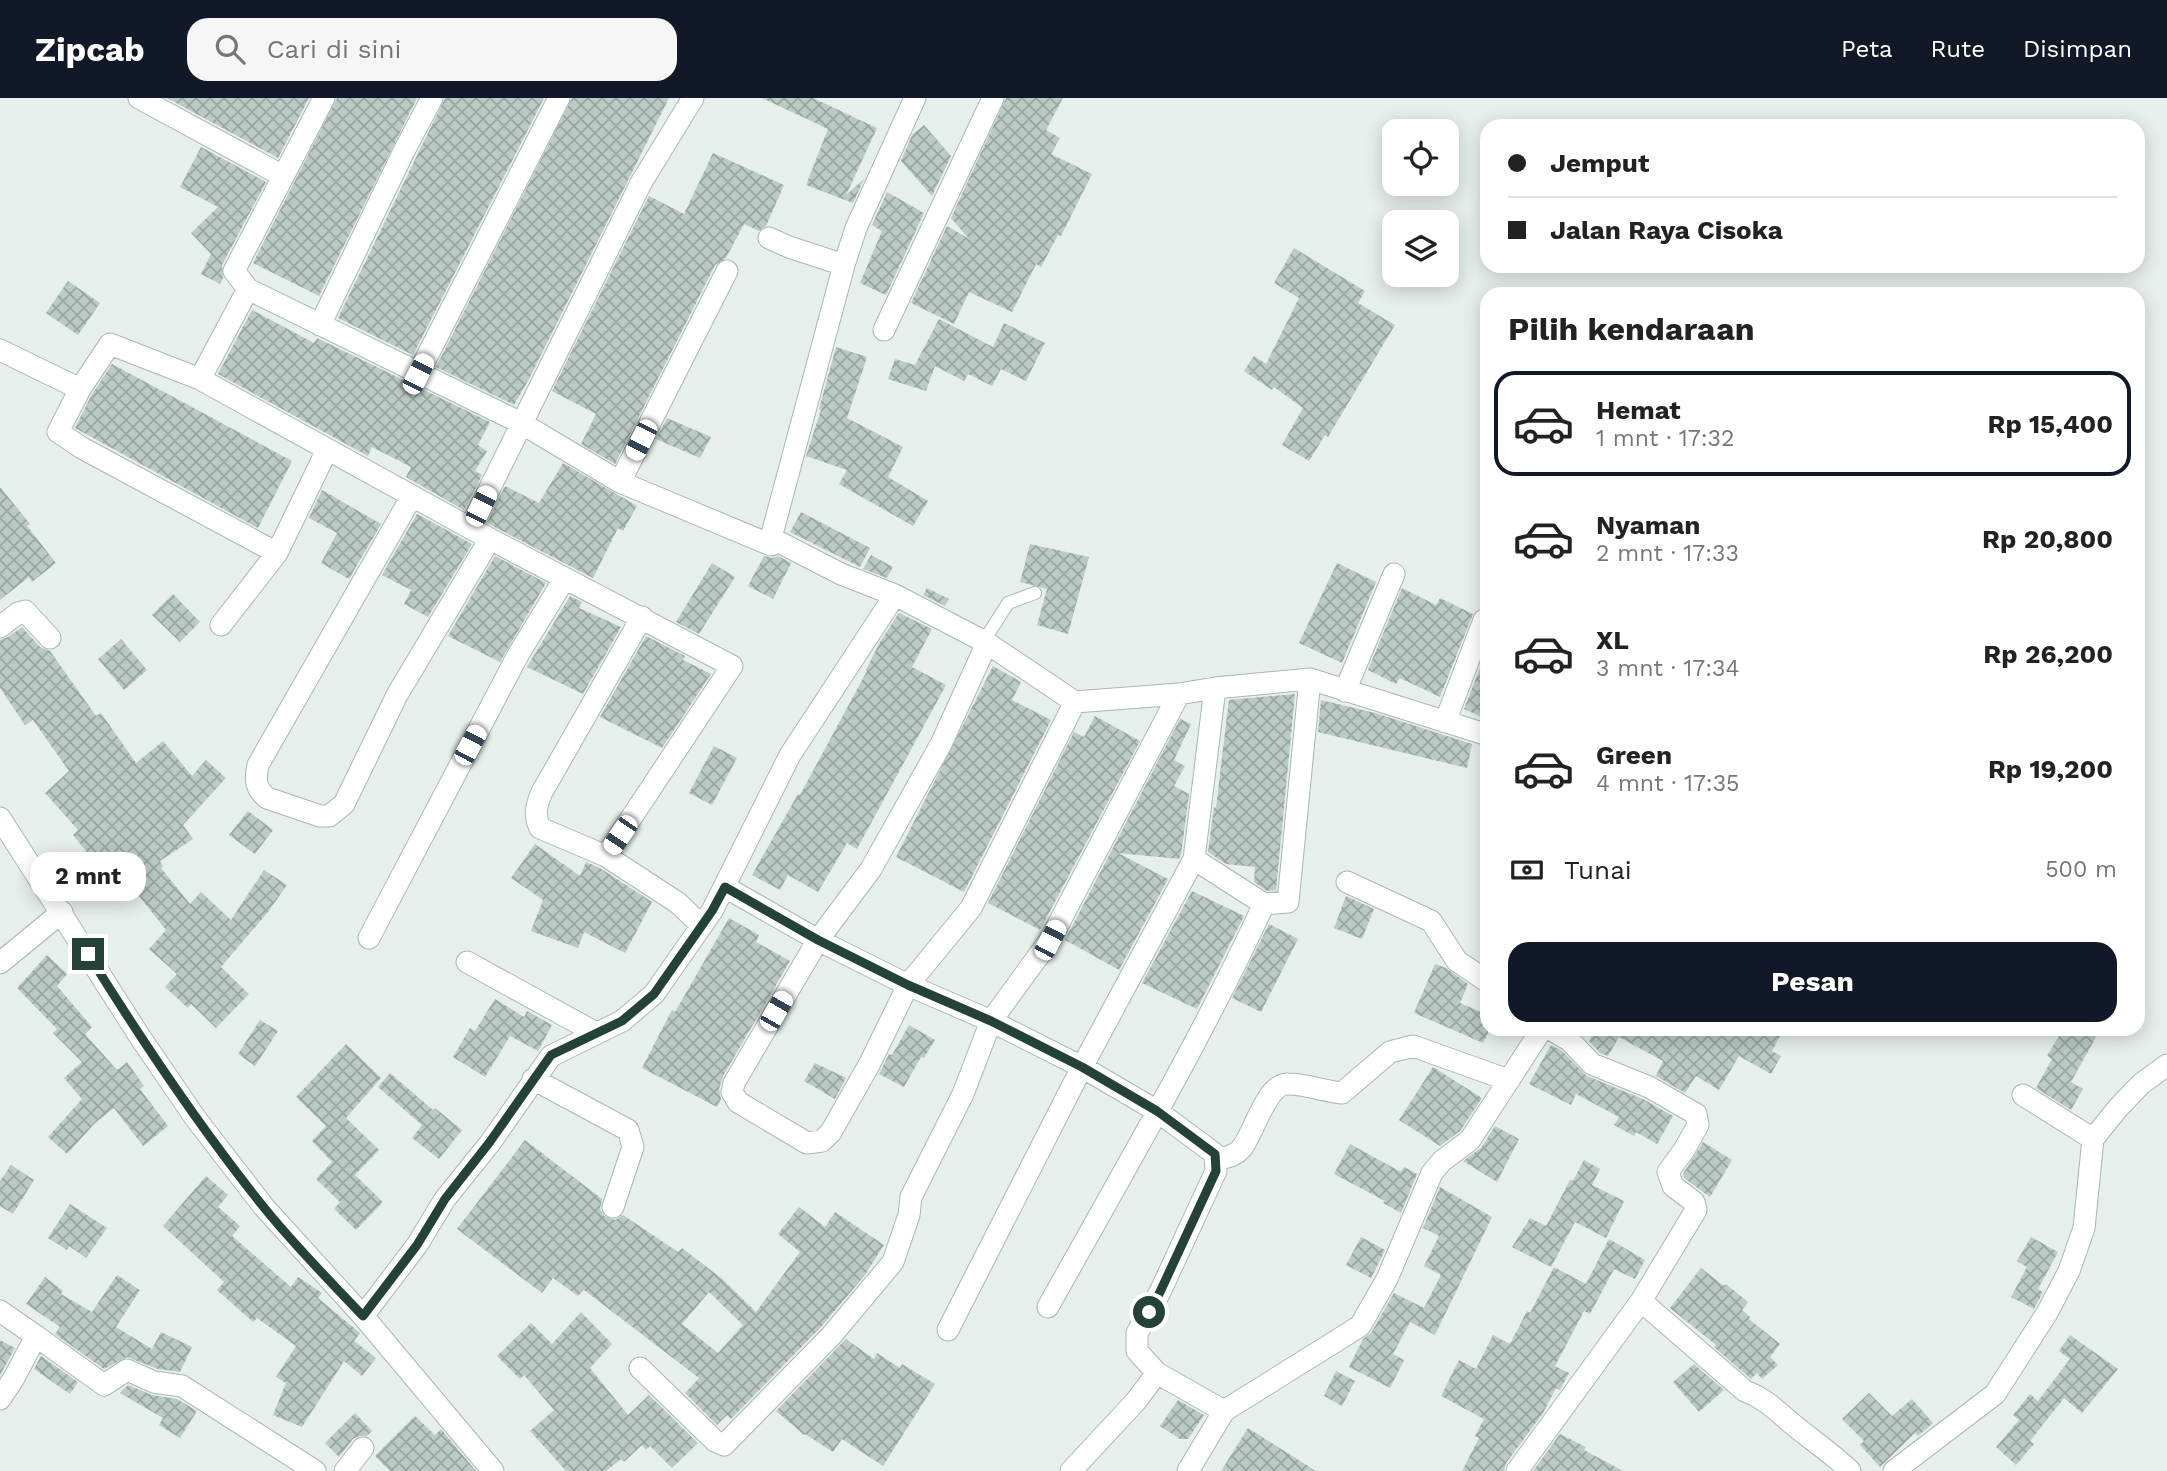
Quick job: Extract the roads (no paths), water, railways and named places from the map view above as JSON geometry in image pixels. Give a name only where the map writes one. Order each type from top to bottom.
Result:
[{"type":"street","points":[[139,98],[283,176]]},
{"type":"street","points":[[324,98],[234,271],[248,289],[521,423],[620,482],[771,545]]},
{"type":"street","points":[[320,326],[432,98]]},
{"type":"street","points":[[418,374],[559,98]]},
{"type":"street","points":[[471,526],[641,183],[693,98]]},
{"type":"street","points":[[771,545],[844,265],[856,228],[915,98]]},
{"type":"street","points":[[884,330],[993,98]]},
{"type":"street","points":[[769,237],[789,247],[844,265]]},
{"type":"street","points":[[620,482],[727,271]]},
{"type":"street","points":[[201,379],[248,289]]},
{"type":"street","points":[[277,553],[82,449],[58,432],[80,389],[110,344],[201,379],[327,450],[471,526],[490,539],[732,666],[606,856]]},
{"type":"street","points":[[0,350],[80,389]]},
{"type":"street","points":[[221,625],[277,553],[327,450]]},
{"type":"street","points":[[412,496],[258,765],[256,784],[260,793],[267,798],[320,816],[329,816],[344,804],[397,695],[490,539]]},
{"type":"street","points":[[771,545],[778,541],[841,574],[895,595],[987,643],[1075,702],[1180,694],[1310,679],[1480,733]]},
{"type":"street","points":[[1345,691],[1394,574]]},
{"type":"street","points":[[369,938],[518,654],[565,578]]},
{"type":"street","points":[[363,1316],[417,1245],[445,1199],[489,1143],[551,1055],[622,1021],[654,994],[725,887],[790,755],[895,595]]},
{"type":"street","points":[[0,627],[23,611],[28,613],[50,638]]},
{"type":"street","points":[[642,617],[542,792],[536,809],[536,820],[540,828],[606,856],[678,903],[701,925]]},
{"type":"street","points":[[1445,722],[1480,630]]},
{"type":"street","points":[[987,643],[941,744],[871,869],[818,940],[734,1083],[732,1092],[738,1102],[807,1143],[822,1142],[831,1132],[870,1063],[908,985],[971,908],[1075,702]]},
{"type":"street","points":[[1194,859],[1264,904],[1288,902],[1310,679]]},
{"type":"street","points":[[948,1330],[1082,1067],[1194,859],[1215,688]]},
{"type":"street","points":[[640,1368],[715,1441],[724,1445],[831,1336],[893,1262],[909,1215],[911,1197],[962,1094],[991,1021],[1050,940],[1180,694]]},
{"type":"street","points":[[0,818],[140,1037],[196,1119],[264,1207],[363,1316],[493,1471]]},
{"type":"street","points":[[1347,882],[1431,921],[1457,961],[1480,977]]},
{"type":"street","points":[[725,887],[818,940],[1082,1067],[1157,1111],[1215,1154],[1216,1171],[1166,1279],[1137,1333],[1137,1350],[1157,1373],[1224,1410]]},
{"type":"street","points":[[1048,1307],[1157,1111],[1245,946],[1264,904]]},
{"type":"street","points":[[0,964],[62,912]]},
{"type":"street","points":[[467,962],[596,1032]]},
{"type":"street","points":[[1188,1471],[1224,1410],[1360,1326],[1387,1279],[1432,1173],[1442,1161],[1469,1140],[1537,1036]]},
{"type":"street","points":[[1517,1471],[1641,1301],[1696,1210],[1694,1202],[1673,1186],[1668,1171],[1685,1150],[1699,1125],[1699,1118],[1649,1087],[1592,1064],[1562,1036]]},
{"type":"street","points":[[1217,1160],[1235,1155],[1243,1147],[1269,1096],[1276,1088],[1285,1083],[1342,1093],[1390,1052],[1413,1046],[1508,1080]]},
{"type":"street","points":[[1894,1471],[1995,1394],[2047,1313],[2069,1271],[2084,1228],[2093,1139],[2141,1084],[2167,1065]]},
{"type":"street","points":[[533,1079],[628,1130],[633,1147],[613,1207]]},
{"type":"street","points":[[2023,1095],[2093,1139]]},
{"type":"street","points":[[1641,1301],[1745,1391],[1761,1397],[1777,1409],[1790,1422],[1830,1451],[1850,1471]]},
{"type":"street","points":[[0,1311],[104,1385],[127,1370],[154,1382],[182,1386],[315,1471]]},
{"type":"street","points":[[0,1399],[36,1336]]},
{"type":"street","points":[[1071,1471],[1136,1401],[1157,1373]]},
{"type":"street","points":[[345,1471],[363,1448]]},
{"type":"lane","points":[[987,643],[989,633],[1008,603],[1035,593]]}]
